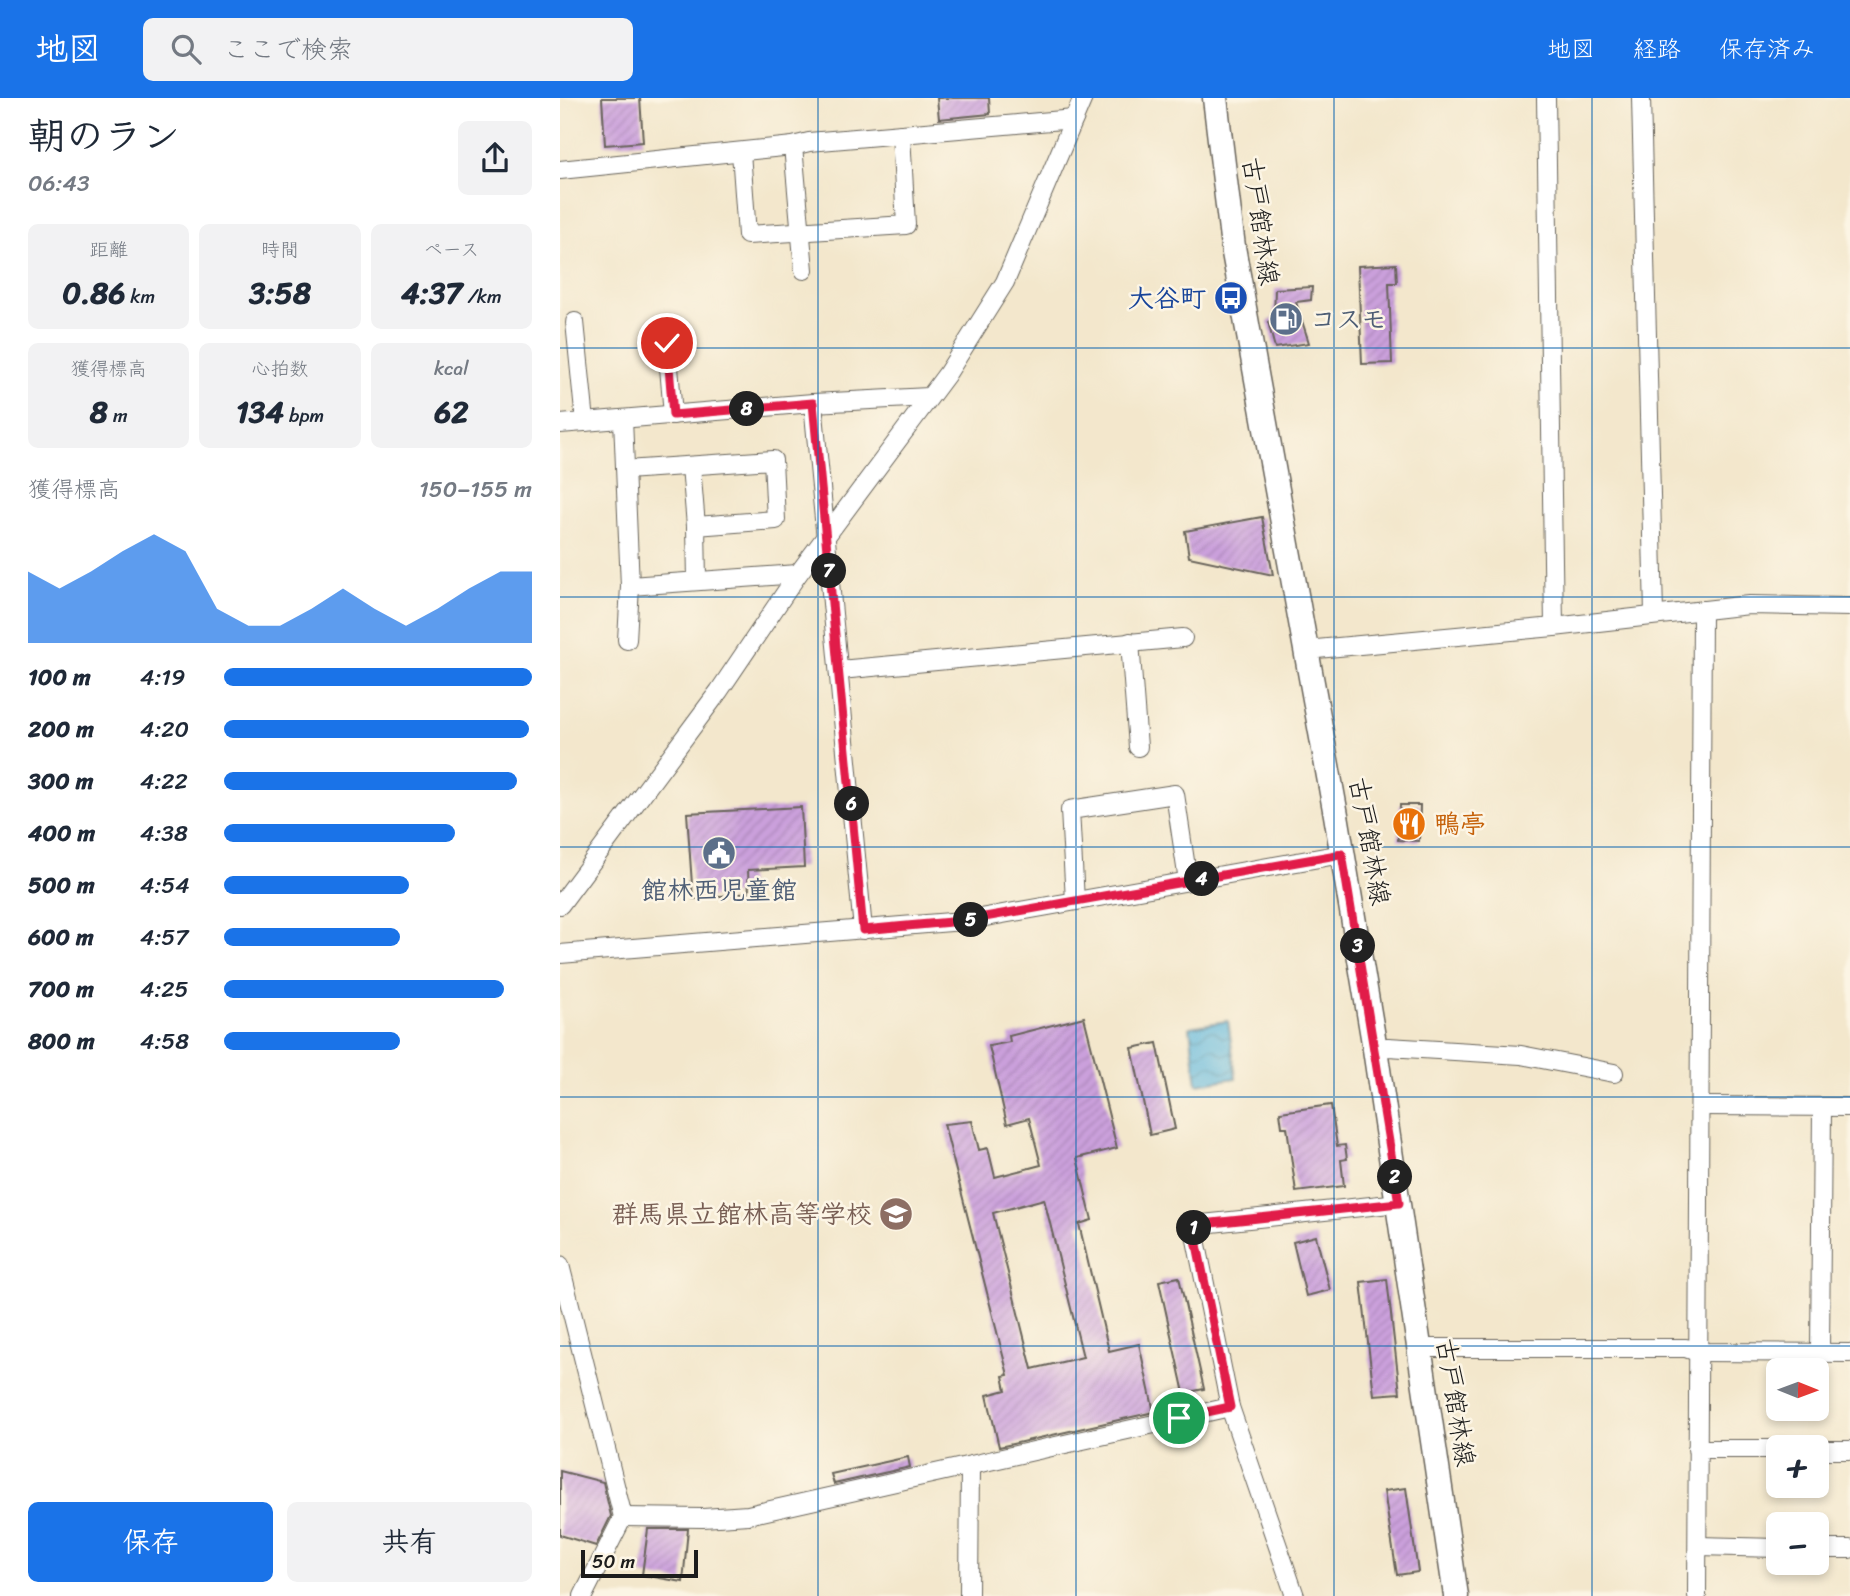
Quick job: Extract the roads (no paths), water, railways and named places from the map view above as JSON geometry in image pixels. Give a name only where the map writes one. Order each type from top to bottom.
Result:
[{"type":"main road","name":"古戸館林線","points":[[1215,98],[1233,247],[1375,1049],[1455,1596]]},
{"type":"street","points":[[560,905],[719,691],[798,574],[929,397],[1005,282],[1083,98]]},
{"type":"street","points":[[1546,98],[1554,627]]},
{"type":"street","points":[[1641,98],[1654,614]]},
{"type":"street","points":[[560,170],[741,152],[809,142],[1074,119]]},
{"type":"street","points":[[741,152],[747,235],[906,225],[901,134]]},
{"type":"street","points":[[793,146],[804,270]]},
{"type":"street","points":[[575,322],[585,422]]},
{"type":"street","points":[[667,343],[673,415]]},
{"type":"street","points":[[560,424],[813,403],[929,397]]},
{"type":"street","points":[[813,403],[863,930]]},
{"type":"street","points":[[622,419],[629,586],[627,640]]},
{"type":"street","points":[[626,470],[773,460],[776,520],[696,526]]},
{"type":"street","points":[[691,466],[697,581]]},
{"type":"street","points":[[629,586],[798,574]]},
{"type":"street","points":[[1306,650],[1554,627],[1749,605],[1850,607]]},
{"type":"street","points":[[1698,1596],[1702,610]]},
{"type":"street","points":[[840,670],[1182,638]]},
{"type":"street","points":[[1130,642],[1138,747]]},
{"type":"street","points":[[1075,901],[1070,810],[1175,794],[1188,881]]},
{"type":"street","points":[[560,954],[962,921],[1342,854]]},
{"type":"street","points":[[1375,1049],[1388,1047],[1521,1055],[1614,1073]]},
{"type":"street","points":[[1701,1106],[1850,1107]]},
{"type":"street","points":[[1820,1353],[1822,1107]]},
{"type":"street","points":[[1295,1596],[1230,1407],[1193,1225],[1399,1203]]},
{"type":"street","points":[[560,1265],[569,1335],[623,1517],[583,1596]]},
{"type":"street","points":[[1418,1348],[1686,1348],[1697,1352],[1850,1353]]},
{"type":"street","points":[[623,1517],[748,1515],[1230,1407]]},
{"type":"street","points":[[1698,1449],[1766,1450]]},
{"type":"street","points":[[1829,1450],[1850,1450]]},
{"type":"street","points":[[969,1596],[970,1466]]},
{"type":"street","points":[[1698,1546],[1766,1548]]},
{"type":"street","points":[[1829,1549],[1850,1549]]},
{"type":"water","points":[[1228,1021],[1236,1078],[1197,1084],[1190,1027]]},
{"type":"place","name":"大谷町","points":[[1231,298]]},
{"type":"place","name":"コスモ","points":[[1286,319]]},
{"type":"place","name":"鴨亭","points":[[1409,824]]},
{"type":"place","name":"館林西児童館","points":[[719,853]]},
{"type":"place","name":"群馬県立館林高等学校","points":[[896,1214]]}]
